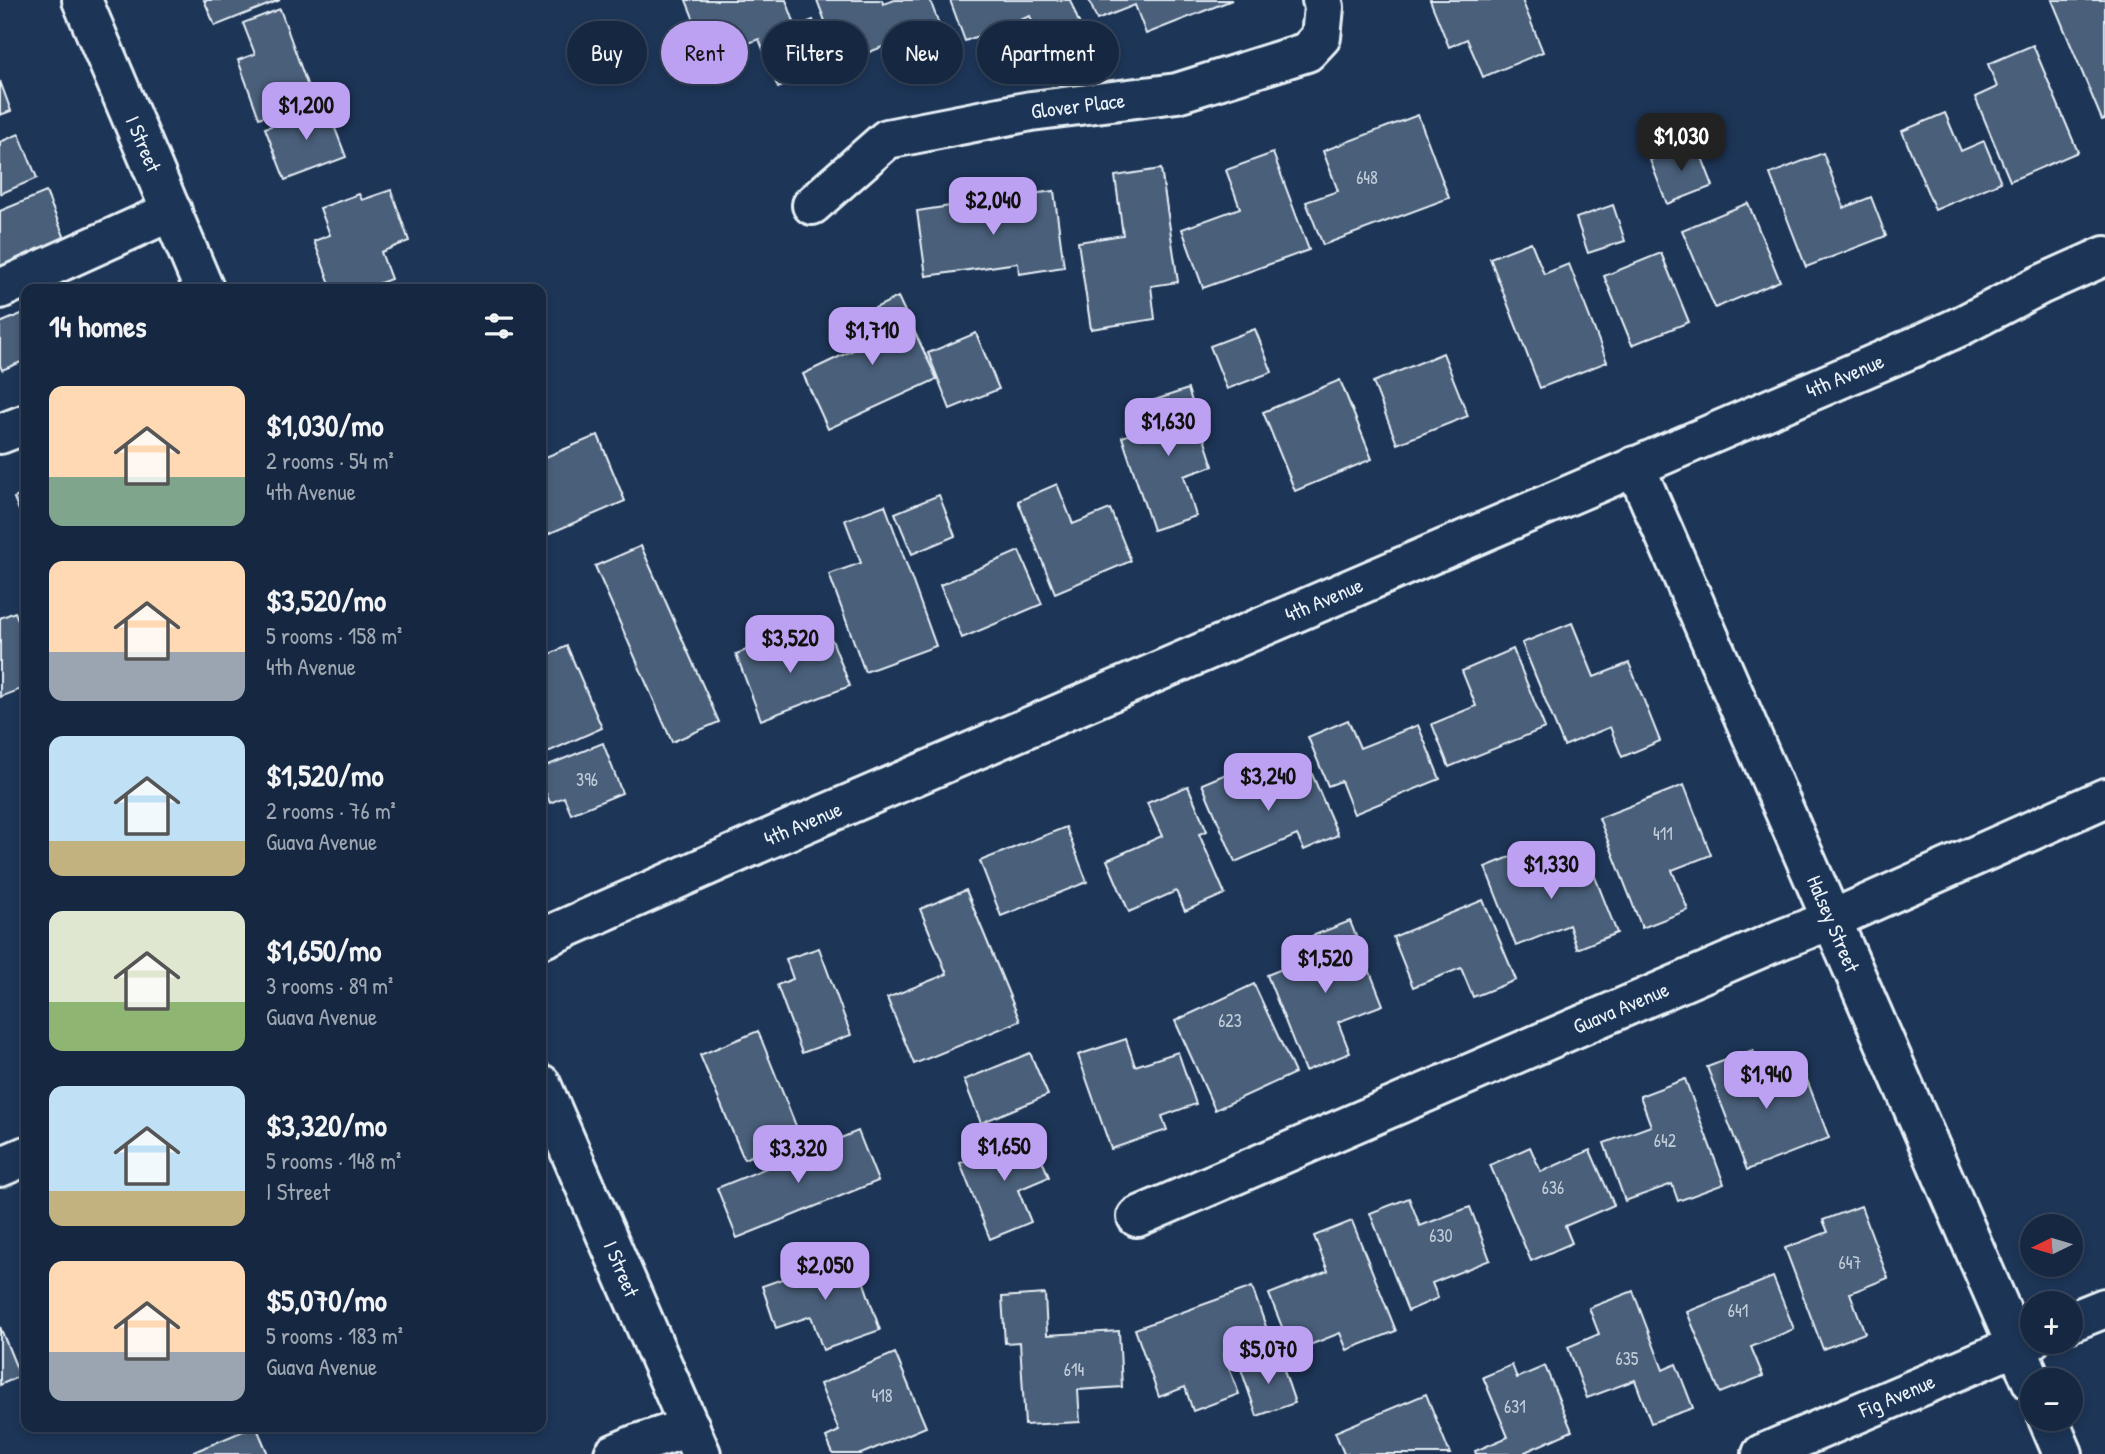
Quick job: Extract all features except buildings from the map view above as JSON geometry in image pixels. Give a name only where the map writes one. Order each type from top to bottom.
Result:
[{"type":"street","name":"I Street","points":[[82,0],[202,284]]},
{"type":"street","name":"Glover Place","points":[[812,205],[887,139],[1031,111],[1177,93],[1307,52],[1321,37],[1324,7],[1322,0]]},
{"type":"street","points":[[0,289],[172,211]]},
{"type":"street","name":"4th Avenue","points":[[546,937],[1954,329],[2040,285],[2105,256]]},
{"type":"street","points":[[0,434],[21,426]]},
{"type":"street","name":"Halsey Street","points":[[1635,466],[1831,920],[2020,1333]]},
{"type":"street","name":"Guava Avenue","points":[[1137,1217],[1831,920],[2105,797]]},
{"type":"street","name":"I Street","points":[[546,1096],[695,1440]]},
{"type":"street","points":[[0,1167],[21,1158]]},
{"type":"street","points":[[2083,1317],[2105,1308]]},
{"type":"street","name":"Fig Avenue","points":[[1762,1454],[2020,1344]]},
{"type":"street","points":[[2053,1431],[2063,1454]]},
{"type":"street","points":[[614,1454],[636,1444],[695,1440]]}]
